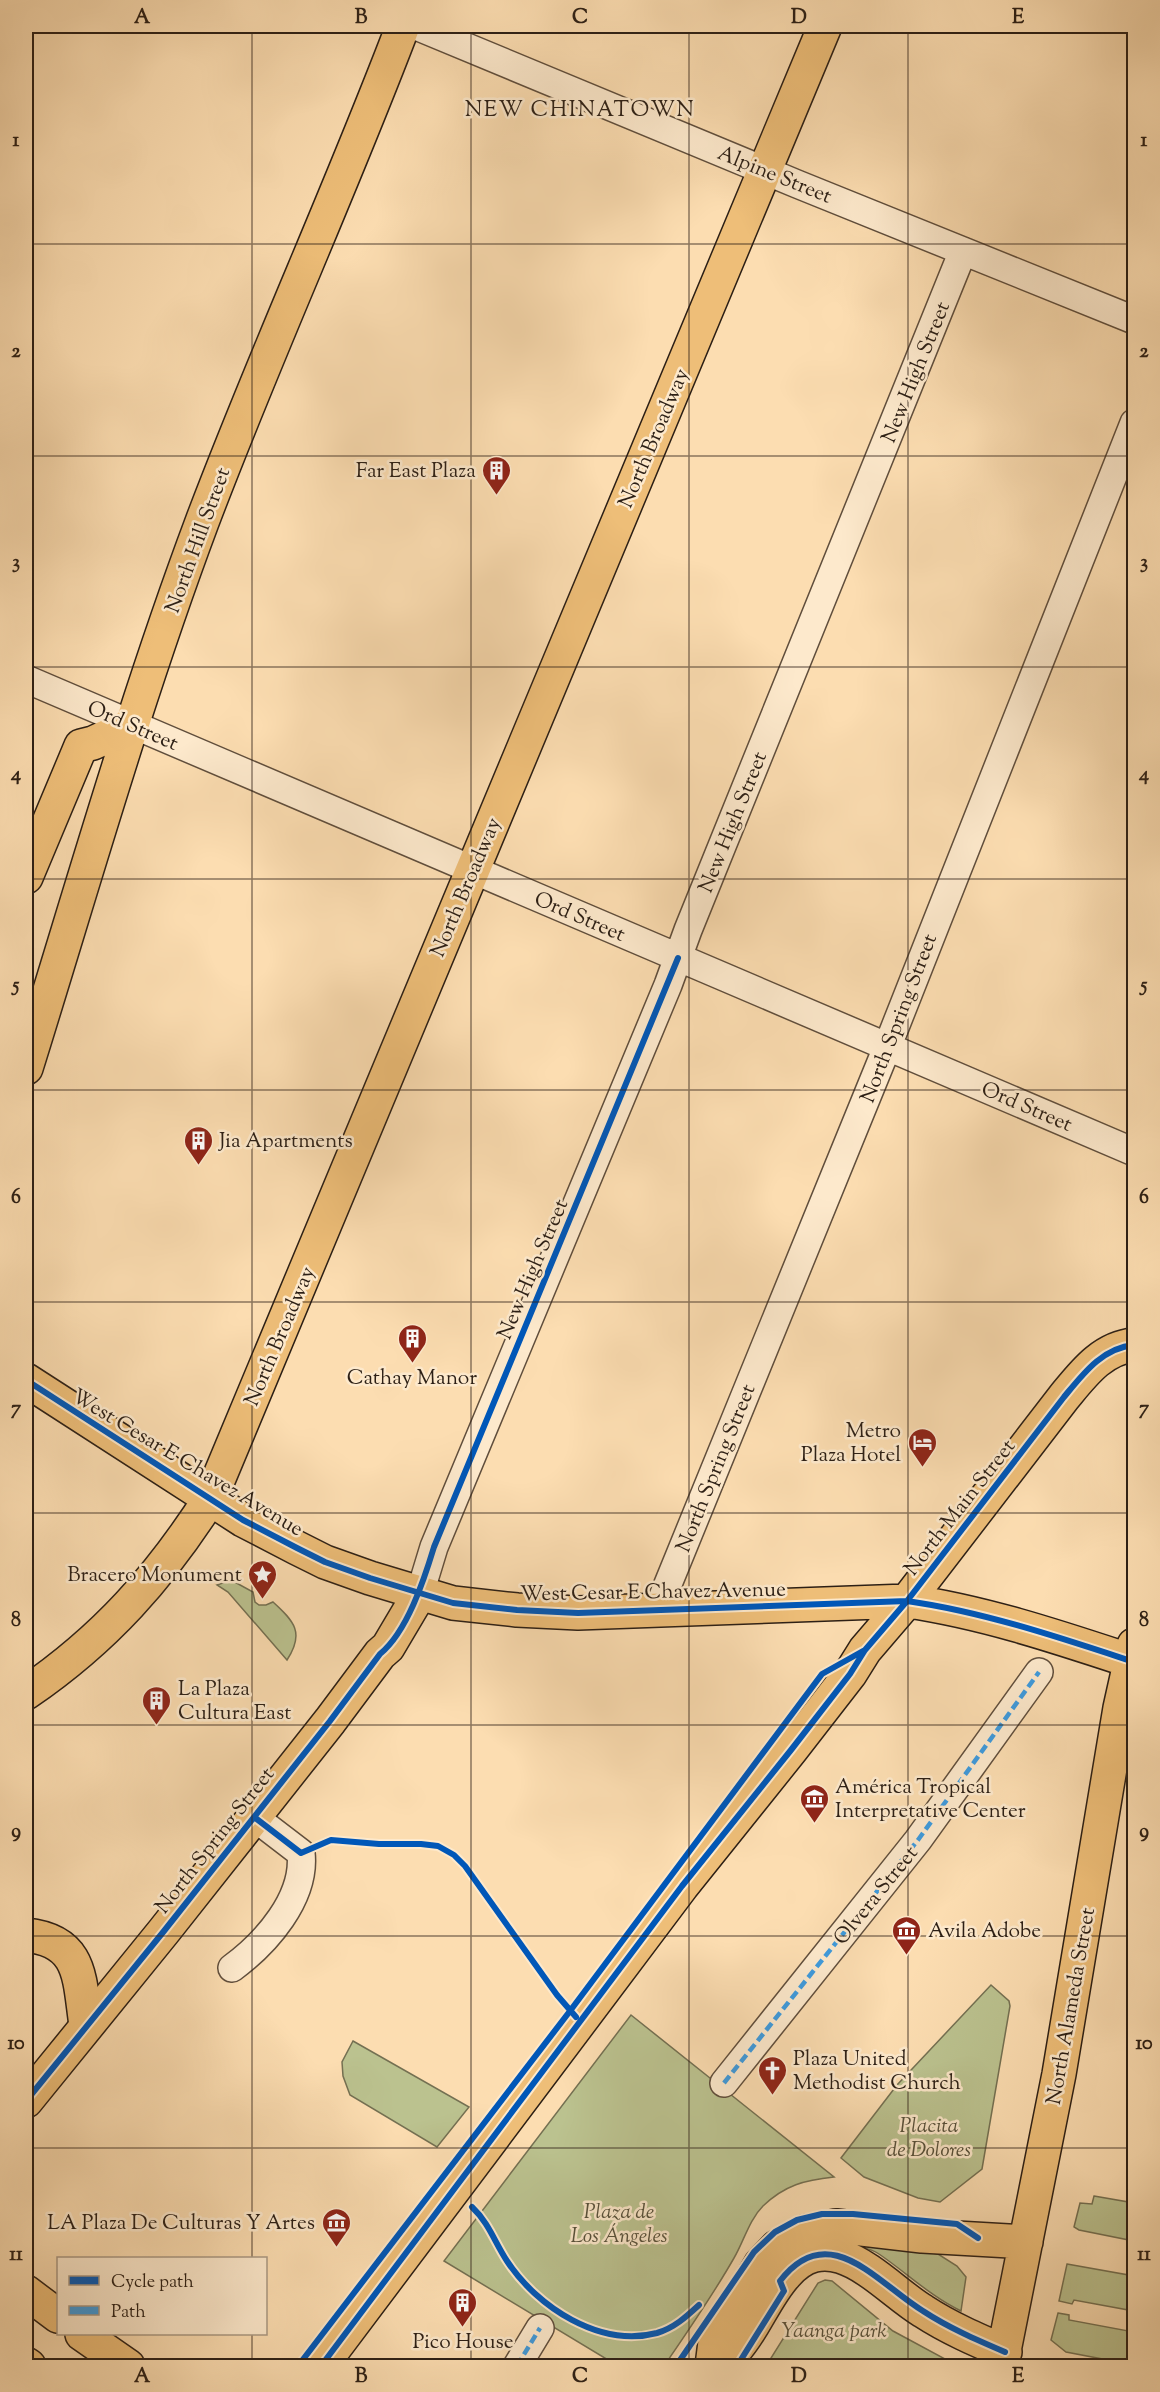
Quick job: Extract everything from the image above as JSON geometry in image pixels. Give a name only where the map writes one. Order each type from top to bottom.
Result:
[{"type":"main road","name":"North Hill Street","points":[[26,1068],[132,725],[201,525],[343,171],[371,110],[403,26]]},
{"type":"main road","name":"North Broadway","points":[[26,1693],[121,1616],[180,1546],[211,1497],[825,26]]},
{"type":"main road","points":[[26,877],[81,746],[132,725]]},
{"type":"main road","name":"North Main Street","points":[[321,2367],[689,1877],[791,1750],[850,1674],[865,1650],[907,1601],[1084,1372],[1110,1351],[1134,1345]]},
{"type":"main road","name":"West Cesar E Chavez Avenue","points":[[26,1380],[253,1526],[325,1562],[453,1603],[516,1610],[578,1613],[907,1601],[943,1606],[1134,1656]]},
{"type":"main road","name":"North Spring Street","points":[[26,2101],[164,1931],[380,1654],[388,1647],[420,1593]]},
{"type":"main road","name":"North Alameda Street","points":[[1003,2360],[1059,2074],[1120,1708],[1134,1656]]},
{"type":"main road","points":[[26,1935],[46,1938],[57,1944],[75,1963],[86,2025]]},
{"type":"main road","points":[[712,2366],[715,2342],[761,2264],[777,2247],[805,2232],[836,2226],[922,2236],[1026,2242]]},
{"type":"main road","points":[[712,2366],[734,2351],[786,2273],[799,2262],[812,2256],[827,2254],[840,2255],[855,2262],[876,2275],[921,2311],[1003,2360]]},
{"type":"main road","points":[[26,2292],[57,2315]]},
{"type":"main road","points":[[83,2335],[128,2367]]},
{"type":"street","name":"Alpine Street","points":[[416,26],[1134,320]]},
{"type":"street","name":"New High Street","points":[[420,1593],[434,1547],[678,958],[963,251]]},
{"type":"street","name":"North Spring Street","points":[[657,1611],[888,1045],[1134,423]]},
{"type":"street","name":"Ord Street","points":[[26,679],[472,871],[888,1045],[1134,1152]]},
{"type":"street","name":"Olvera Street","points":[[724,2083],[918,1840],[1039,1672]]},
{"type":"street","points":[[232,1968],[260,1946],[292,1899],[303,1869],[301,1853],[254,1817]]},
{"type":"street","points":[[517,2367],[540,2328]]},
{"type":"green space","points":[[231,1580],[253,1592],[255,1602],[259,1605],[273,1602],[287,1615],[295,1628],[296,1635],[287,1660],[228,1592],[217,1585]]},
{"type":"green space","name":"Placita de Dolores","points":[[991,1985],[1009,2001],[1010,2006],[982,2169],[940,2202],[918,2198],[864,2177],[841,2158],[897,2085]]},
{"type":"green space","name":"Plaza de Los Ángeles","points":[[631,2015],[834,2177],[787,2188],[763,2206],[754,2218],[718,2286],[664,2366],[618,2366],[444,2261]]},
{"type":"green space","points":[[353,2041],[469,2107],[437,2147],[350,2095],[343,2076],[342,2062]]},
{"type":"green space","points":[[1094,2196],[1134,2203],[1134,2241],[1074,2227],[1080,2203],[1092,2204]]},
{"type":"green space","points":[[854,2239],[938,2254],[957,2266],[966,2277],[961,2311],[929,2291],[876,2252],[853,2244]]},
{"type":"green space","points":[[1067,2264],[1134,2276],[1134,2311],[1074,2300],[1072,2304],[1059,2301]]},
{"type":"green space","name":"Yaanga park","points":[[825,2280],[832,2281],[893,2331],[947,2360],[952,2366],[766,2366],[818,2283]]},
{"type":"green space","points":[[1058,2313],[1069,2315],[1069,2320],[1134,2332],[1134,2365],[1066,2352],[1051,2340]]},
{"type":"marked path","points":[[724,2083],[918,1840],[1039,1672]]},
{"type":"marked path","points":[[517,2366],[540,2328]]},
{"type":"cycle path","points":[[26,2101],[330,1721],[390,1644],[406,1619],[420,1590],[434,1547],[678,958]]},
{"type":"cycle path","points":[[321,2366],[682,1886],[791,1750],[850,1674],[865,1650],[907,1601],[1064,1397],[1086,1371],[1103,1357],[1112,1351],[1134,1345]]},
{"type":"cycle path","points":[[26,1380],[243,1520],[325,1562],[453,1603],[517,1610],[578,1613],[907,1601],[993,1619],[1134,1662]]},
{"type":"cycle path","points":[[298,2366],[570,2011],[822,1674],[863,1651]]},
{"type":"cycle path","points":[[254,1817],[301,1853],[331,1840],[438,1846],[454,1855],[465,1866],[557,1995],[576,2017]]},
{"type":"cycle path","points":[[472,2207],[487,2226],[507,2261],[535,2294],[572,2320],[592,2329],[614,2335],[635,2336],[657,2333],[674,2325],[699,2305]]},
{"type":"cycle path","points":[[676,2366],[754,2252],[775,2232],[797,2220],[822,2214],[853,2214],[957,2224],[978,2238]]},
{"type":"cycle path","points":[[737,2366],[784,2291],[780,2281],[798,2263],[817,2255],[835,2255],[853,2262],[933,2317],[1005,2352]]},
{"type":"place","name":"Far East Plaza","points":[[497,496]]},
{"type":"place","name":"Jia Apartments","points":[[198,1166]]},
{"type":"place","name":"Cathay Manor","points":[[412,1364]]},
{"type":"place","name":"Metro Plaza Hotel","points":[[922,1468]]},
{"type":"place","name":"Bracero Monument","points":[[263,1600]]},
{"type":"place","name":"La Plaza Cultura East","points":[[157,1726]]},
{"type":"place","name":"América Tropical Interpretative Center","points":[[814,1824]]},
{"type":"place","name":"Avila Adobe","points":[[907,1956]]},
{"type":"place","name":"Plaza United Methodist Church","points":[[772,2096]]},
{"type":"place","name":"LA Plaza De Culturas Y Artes","points":[[336,2248]]},
{"type":"place","name":"Pico House","points":[[463,2328]]},
{"type":"district","name":"NEW CHINATOWN","points":[[580,108]]}]
